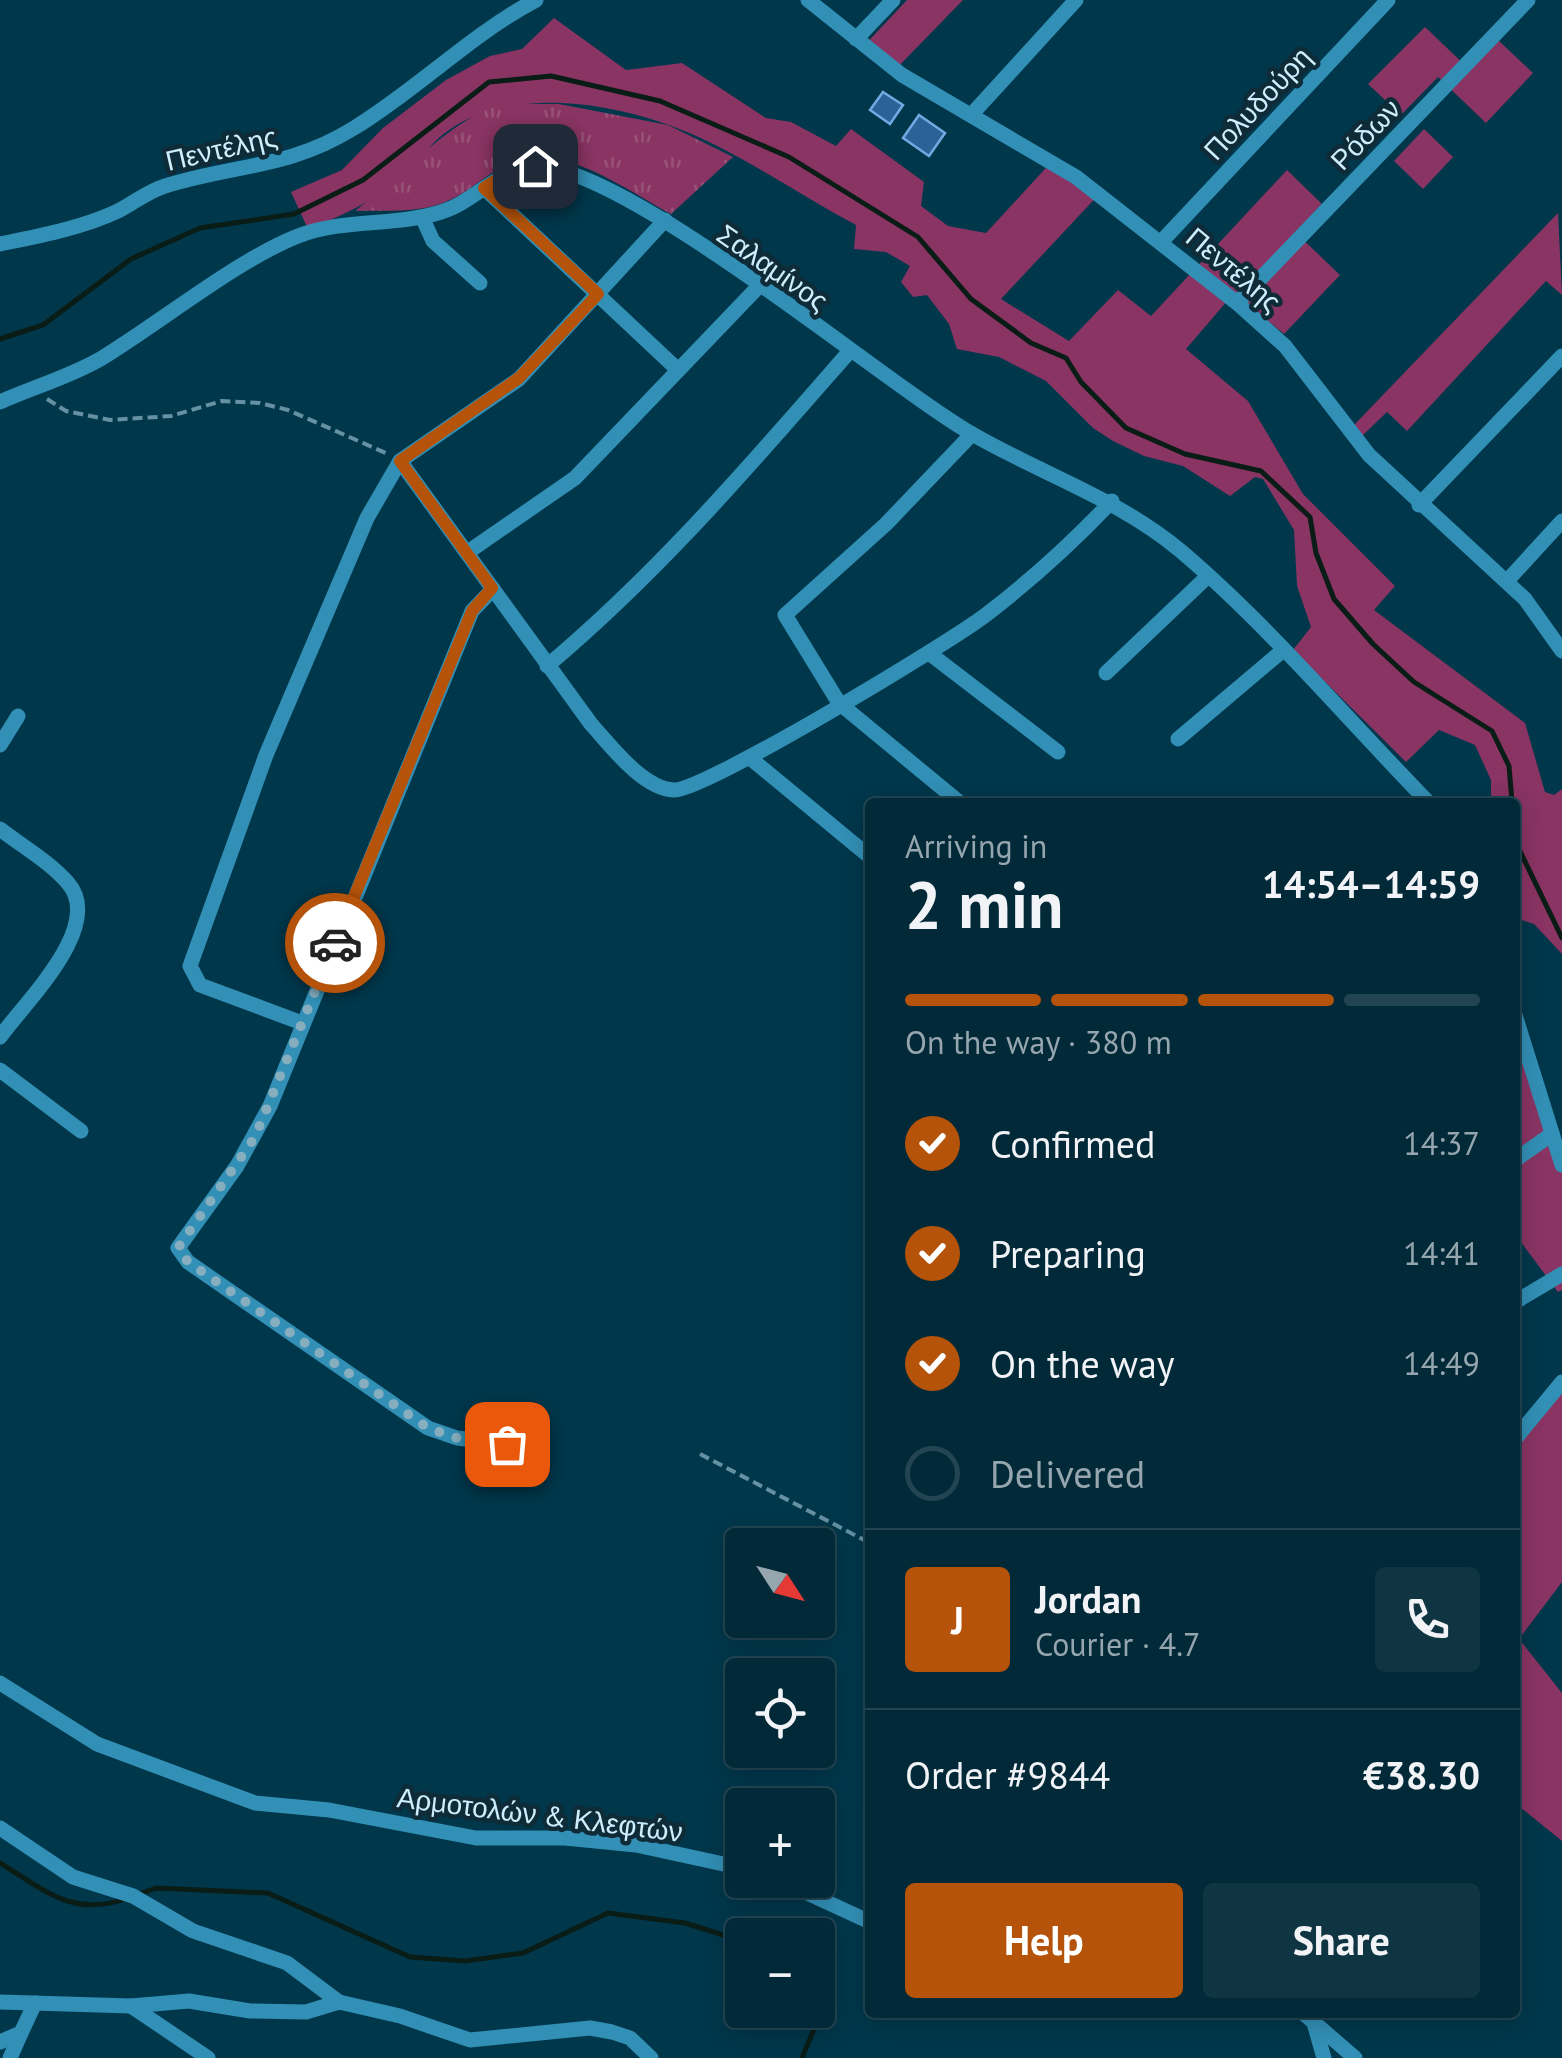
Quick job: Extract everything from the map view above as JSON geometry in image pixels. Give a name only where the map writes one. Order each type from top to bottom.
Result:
[{"type":"street","name":"Πεντέλης","points":[[0,244],[86,223],[158,188],[200,175],[254,170],[306,153],[352,130],[467,42],[536,0]]},
{"type":"street","points":[[856,39],[893,0]]},
{"type":"street","points":[[972,114],[1076,0]]},
{"type":"street","name":"Πολυδούρη","points":[[1162,241],[1388,0]]},
{"type":"street","name":"Ρόδων","points":[[1238,303],[1528,0]]},
{"type":"street","name":"Πεντέλης","points":[[814,2],[902,75],[1076,177],[1238,303],[1285,346],[1370,455],[1419,505],[1506,581],[1562,651]]},
{"type":"street","name":"Σαλαμίνος","points":[[0,402],[95,362],[297,236],[352,222],[445,212],[520,169],[552,167],[578,175],[665,220],[972,434],[1112,501],[1184,554],[1424,798]]},
{"type":"street","points":[[484,188],[677,368]]},
{"type":"street","points":[[422,217],[433,241],[480,283]]},
{"type":"street","points":[[302,1023],[200,986],[190,966],[274,738],[367,518],[400,461],[519,378],[665,220]]},
{"type":"street","points":[[468,552],[575,478],[760,286]]},
{"type":"street","points":[[547,666],[618,607],[850,352]]},
{"type":"street","points":[[1419,505],[1562,356]]},
{"type":"street","points":[[955,798],[839,703],[785,615],[886,524],[972,434]]},
{"type":"street","points":[[400,461],[547,666],[607,742],[652,782],[669,790],[687,789],[750,758],[930,653],[986,615],[1112,501]]},
{"type":"street","points":[[1506,581],[1562,521]]},
{"type":"street","points":[[1106,673],[1207,577]]},
{"type":"street","points":[[492,588],[472,611],[255,1137],[178,1248],[188,1262],[428,1428],[457,1438],[507,1444]]},
{"type":"street","points":[[1550,633],[1562,620]]},
{"type":"street","points":[[1178,740],[1282,652]]},
{"type":"street","points":[[930,653],[1058,752]]},
{"type":"street","points":[[0,744],[18,716]]},
{"type":"street","points":[[750,758],[865,852]]},
{"type":"street","points":[[0,830],[67,882],[80,912],[76,934],[0,1037]]},
{"type":"street","points":[[1520,1031],[1562,1165]]},
{"type":"street","points":[[0,1070],[81,1131]]},
{"type":"street","points":[[1520,1156],[1552,1134]]},
{"type":"street","points":[[1520,1299],[1562,1274]]},
{"type":"street","points":[[1520,1433],[1562,1382]]},
{"type":"street","name":"Αρμοτολών & Κλεφτών","points":[[0,1683],[97,1744],[255,1803],[329,1810],[476,1838],[565,1838],[636,1846],[725,1864]]},
{"type":"street","points":[[0,1828],[73,1877],[133,1896],[208,1937],[287,1963],[339,2002],[400,2016],[470,2040],[590,2028],[630,2038],[651,2058]]},
{"type":"street","points":[[818,1898],[865,1920]]},
{"type":"street","points":[[0,2002],[131,2006],[189,2001],[250,2010],[306,2012],[339,2002]]},
{"type":"street","points":[[10,2058],[35,2003]]},
{"type":"street","points":[[131,2006],[208,2058]]},
{"type":"street","points":[[1308,2018],[1324,2058]]},
{"type":"street","points":[[1309,2018],[1355,2058]]},
{"type":"street","points":[[0,2042],[21,2032]]},
{"type":"path","points":[[31,388],[66,411],[110,420],[170,416],[222,401],[260,403],[352,436],[400,461]]},
{"type":"path","points":[[700,1454],[865,1540]]},
{"type":"green space","points":[[907,0],[963,0],[892,73],[861,49]]},
{"type":"green space","points":[[554,18],[626,70],[682,63],[766,118],[791,122],[836,146],[851,129],[924,182],[921,206],[948,226],[986,233],[1055,158],[1104,189],[1001,299],[1069,341],[1118,290],[1151,316],[1287,170],[1322,204],[1295,232],[1340,275],[1284,334],[1234,293],[1186,349],[1248,401],[1303,494],[1395,586],[1374,610],[1525,723],[1545,792],[1554,795],[1562,789],[1562,954],[1534,924],[1520,920],[1520,798],[1491,798],[1491,780],[1475,745],[1439,730],[1406,762],[1293,650],[1311,627],[1297,586],[1294,530],[1263,479],[1255,477],[1230,496],[1183,466],[1144,456],[1113,441],[1093,428],[1046,381],[999,357],[957,349],[949,324],[927,295],[913,297],[901,282],[910,266],[886,252],[854,249],[856,225],[717,146],[669,125],[615,110],[557,103],[499,108],[473,117],[449,130],[383,191],[308,229],[291,192],[342,170],[383,128],[446,80],[490,56],[522,49]]},
{"type":"green space","points":[[1425,27],[1468,68],[1498,40],[1533,73],[1486,123],[1438,77],[1401,115],[1368,84]]},
{"type":"green space","points":[[510,104],[559,104],[668,125],[733,157],[671,214],[583,167],[534,157],[505,166],[440,204],[409,210],[355,211],[447,134],[486,110]]},
{"type":"green space","points":[[1424,129],[1453,157],[1423,189],[1394,161]]},
{"type":"green space","points":[[1558,213],[1562,295],[1546,281],[1407,431],[1387,412],[1362,436],[1354,425]]},
{"type":"green space","points":[[1520,1030],[1562,1166],[1562,1290],[1558,1292],[1520,1241]]},
{"type":"green space","points":[[1562,1392],[1562,1582],[1520,1638],[1520,1442]]},
{"type":"green space","points":[[1520,1640],[1562,1693],[1562,1841],[1520,1807]]},
{"type":"building","points":[[883,92],[903,105],[890,124],[870,110]]},
{"type":"building","points":[[919,115],[945,133],[929,156],[903,138]]},
{"type":"waterway","points":[[0,339],[43,325],[131,259],[200,228],[294,214],[363,180],[489,82],[551,76],[660,101],[789,157],[918,237],[971,299],[1031,343],[1066,358],[1081,382],[1126,428],[1185,454],[1261,471],[1310,517],[1316,553],[1334,599],[1373,644],[1414,682],[1492,731],[1509,766],[1512,798]]},
{"type":"waterway","points":[[1520,851],[1562,938]]},
{"type":"waterway","points":[[0,1863],[46,1892],[75,1903],[91,1905],[128,1898]]},
{"type":"waterway","points":[[139,1894],[156,1888],[268,1893],[410,1957],[465,1961],[523,1953],[608,1913],[685,1923],[725,1936]]},
{"type":"waterway","points":[[802,2058],[814,2028]]},
{"type":"way so far","points":[[335,943],[255,1137],[183,1235],[178,1248],[188,1262],[428,1428],[442,1435],[507,1444]]},
{"type":"route","points":[[335,943],[472,611],[492,588],[400,461],[519,378],[598,294],[484,188],[502,176],[535,166]]}]
